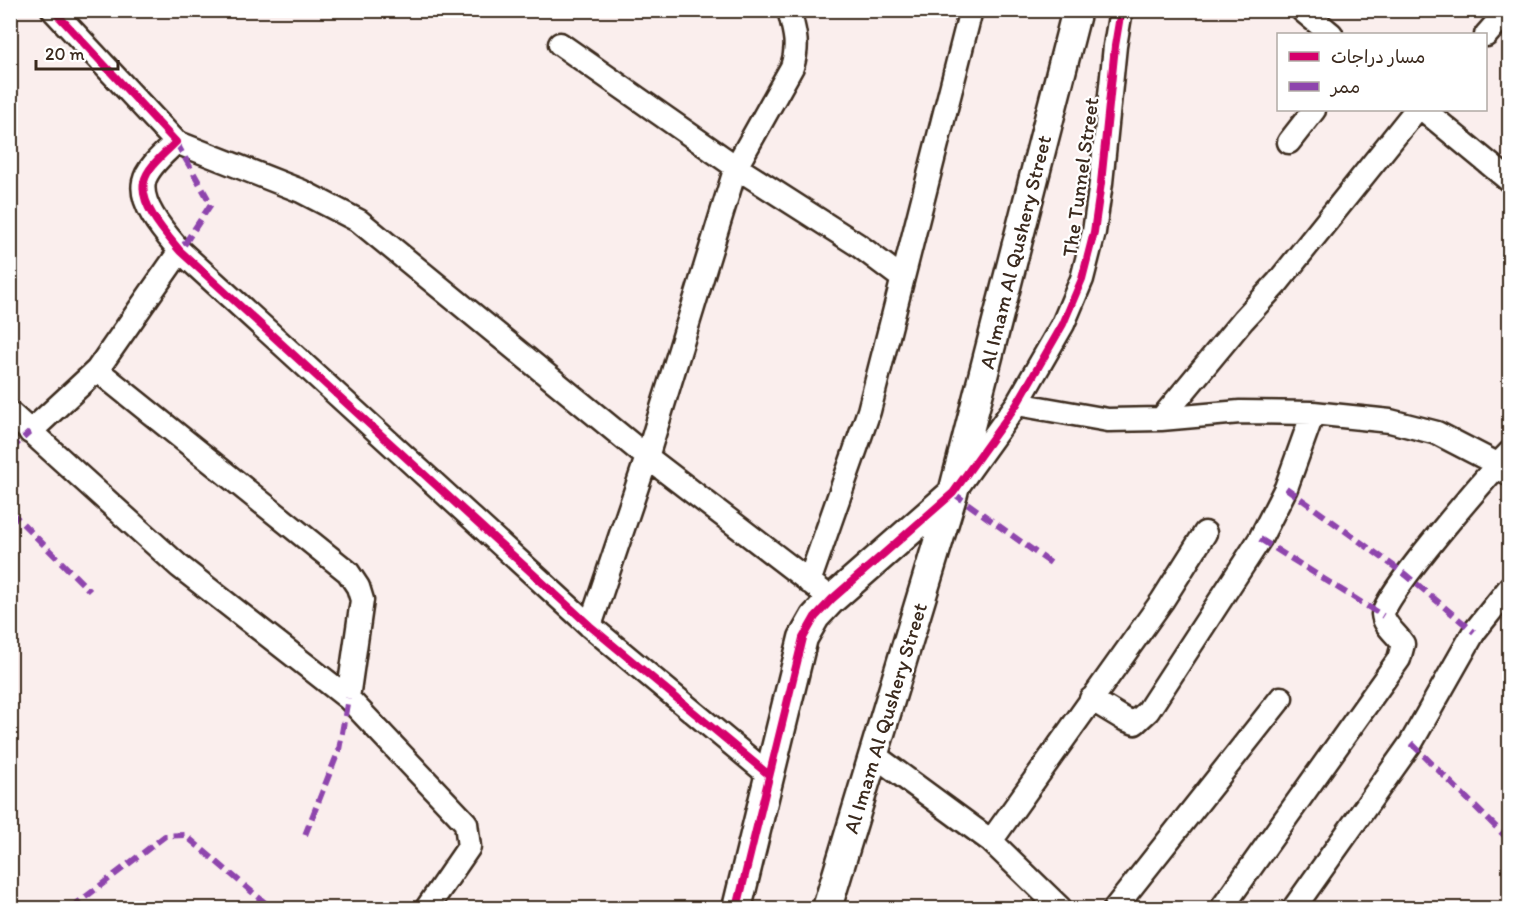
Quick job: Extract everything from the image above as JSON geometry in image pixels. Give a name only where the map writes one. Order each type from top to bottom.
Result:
[{"type":"street","points":[[53,10],[176,142],[291,186],[359,221],[646,457],[832,599]]},
{"type":"street","points":[[590,626],[646,457],[736,167],[792,67],[797,41],[789,10]]},
{"type":"street","name":"Al Imam Al Qushery Street","points":[[828,909],[953,493],[1077,10]]},
{"type":"street","name":"The Tunnel Street","points":[[953,493],[1017,404],[1063,324],[1082,279],[1094,232],[1121,10]]},
{"type":"street","points":[[1302,10],[1329,33]]},
{"type":"street","points":[[1487,33],[1508,10]]},
{"type":"street","points":[[809,582],[869,411],[966,13]]},
{"type":"street","points":[[560,44],[736,167],[858,245],[902,278]]},
{"type":"street","points":[[1289,142],[1313,111]]},
{"type":"street","points":[[1161,419],[1243,320],[1278,282],[1415,111]]},
{"type":"street","points":[[1425,111],[1509,181]]},
{"type":"street","points":[[176,142],[153,166],[143,183],[145,198],[158,225],[180,251],[590,626],[769,775]]},
{"type":"street","points":[[30,432],[97,370],[180,251]]},
{"type":"street","points":[[97,370],[348,572],[358,586],[362,600],[348,698]]},
{"type":"street","points":[[1017,404],[1108,420],[1161,419],[1240,412],[1313,413],[1390,421],[1437,433],[1505,464],[1406,575],[1385,605],[1383,616],[1385,622],[1402,644],[1399,659],[1222,909]]},
{"type":"street","points":[[10,413],[179,566],[348,698],[466,823],[469,847],[429,908]]},
{"type":"street","points":[[1091,699],[1135,723],[1148,711],[1260,539],[1286,488],[1313,413]]},
{"type":"street","points":[[737,909],[803,638],[815,617],[832,599],[953,493]]},
{"type":"street","points":[[991,841],[1162,601],[1204,532]]},
{"type":"street","points":[[1294,909],[1411,743],[1474,632],[1509,587]]},
{"type":"street","points":[[1115,909],[1281,698]]},
{"type":"street","points":[[874,755],[991,841],[1060,909]]},
{"type":"marked path","points":[[176,142],[211,204],[180,251]]},
{"type":"marked path","points":[[10,450],[30,432]]},
{"type":"marked path","points":[[1286,488],[1406,575],[1474,632]]},
{"type":"marked path","points":[[953,493],[1052,564]]},
{"type":"marked path","points":[[10,511],[90,591]]},
{"type":"marked path","points":[[1260,539],[1383,616]]},
{"type":"marked path","points":[[305,835],[339,750],[348,698]]},
{"type":"marked path","points":[[1411,743],[1510,841]]},
{"type":"marked path","points":[[71,908],[165,836],[185,835],[271,908]]},
{"type":"cycle path","points":[[53,10],[176,142],[149,171],[144,182],[144,191],[155,219],[180,251],[590,626],[769,775]]},
{"type":"cycle path","points":[[737,908],[803,638],[815,617],[832,599],[953,493],[1017,404],[1063,324],[1082,279],[1094,232],[1121,10]]}]
